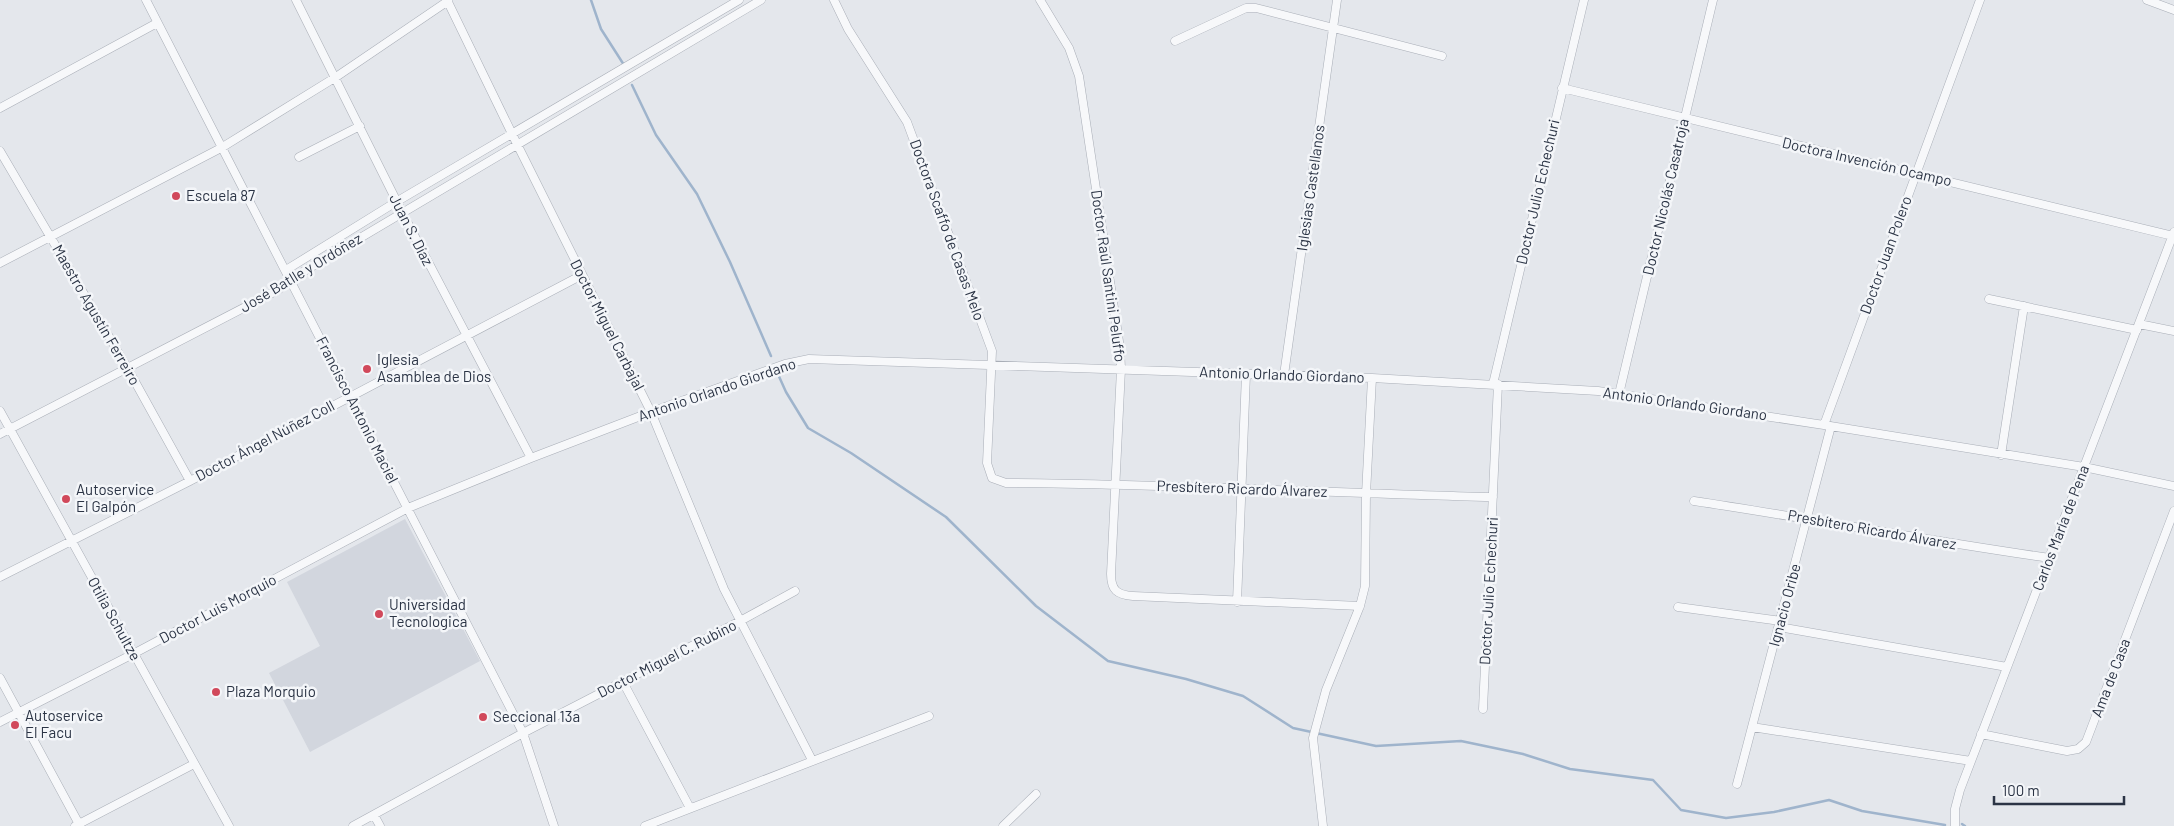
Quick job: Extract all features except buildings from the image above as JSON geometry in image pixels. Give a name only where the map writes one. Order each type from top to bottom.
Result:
[{"type":"street","name":"Francisco Antonio Maciel","points":[[146,0],[523,733],[554,826]]},
{"type":"street","name":"Juan S. Díaz","points":[[296,0],[465,335],[531,458]]},
{"type":"street","points":[[0,263],[50,235],[221,148],[336,77],[447,0]]},
{"type":"street","name":"Doctor Miguel Carbajal","points":[[447,0],[651,412],[724,589],[742,620],[812,760]]},
{"type":"street","name":"José Batlle y Ordóñez","points":[[286,270],[739,0]]},
{"type":"street","name":"José Batlle y Ordóñez","points":[[0,434],[278,290],[291,279],[402,212],[761,0]]},
{"type":"street","name":"Doctora Scaffo de Casas Melo","points":[[834,0],[848,29],[907,122],[992,351],[987,463],[992,478]]},
{"type":"street","name":"Doctor Raúl Santini Peluffo","points":[[1040,0],[1069,48],[1079,76],[1117,329],[1121,369],[1111,581],[1115,591],[1119,594],[1237,602]]},
{"type":"street","name":"Iglesias Castellanos","points":[[1284,375],[1337,0]]},
{"type":"street","name":"Doctor Julio Echechuri","points":[[1483,709],[1493,497],[1496,384],[1562,88],[1584,0]]},
{"type":"street","name":"Doctor Nicolás Casatroja","points":[[1619,394],[1713,0]]},
{"type":"street","name":"Doctor Juan Polero","points":[[1828,426],[1915,173],[1980,0]]},
{"type":"street","points":[[2148,0],[2174,10]]},
{"type":"street","points":[[1175,40],[1246,8],[1256,8],[1442,56]]},
{"type":"street","points":[[0,108],[157,23]]},
{"type":"street","name":"Doctora Invención Ocampo","points":[[1562,88],[2173,234]]},
{"type":"street","points":[[299,156],[360,126]]},
{"type":"street","name":"Maestro Agustín Ferreiro","points":[[0,151],[128,369],[190,481]]},
{"type":"street","name":"Carlos María de Pena","points":[[1955,826],[1957,800],[1981,734],[2173,234]]},
{"type":"street","name":"Doctor Ángel Núñez Coll","points":[[0,577],[190,481],[582,275]]},
{"type":"street","points":[[1989,298],[2138,327],[2174,331]]},
{"type":"street","points":[[2001,455],[2024,306]]},
{"type":"street","name":"Antonio Orlando Giordano","points":[[408,508],[651,412],[798,361],[826,359],[1372,378],[1496,384],[1619,394],[2084,467],[2174,486]]},
{"type":"street","points":[[1246,374],[1237,602],[1360,606]]},
{"type":"street","points":[[1323,826],[1313,738],[1326,690],[1360,606],[1365,586],[1366,494],[1372,378]]},
{"type":"street","name":"Otilia Schultze","points":[[0,411],[229,826]]},
{"type":"street","name":"Ignacio Oribe","points":[[1737,784],[1808,518],[1828,426]]},
{"type":"street","name":"Presbítero Ricardo Álvarez","points":[[992,478],[1006,483],[1115,484],[1493,497]]},
{"type":"street","name":"Presbítero Ricardo Álvarez","points":[[1694,501],[2050,558]]},
{"type":"street","name":"Doctor Luis Morquio","points":[[0,722],[133,654],[408,508]]},
{"type":"street","name":"Ama de Casa","points":[[1981,734],[2059,751],[2074,750],[2082,746],[2089,736],[2100,702],[2174,511]]},
{"type":"street","name":"Doctor Miguel C. Rubino","points":[[353,826],[523,733],[795,591]]},
{"type":"street","points":[[1678,607],[1780,624],[2007,667]]},
{"type":"street","points":[[0,678],[78,825],[194,764]]},
{"type":"street","points":[[623,682],[690,808]]},
{"type":"street","points":[[645,826],[929,716]]},
{"type":"street","points":[[1752,727],[1972,761]]},
{"type":"street","points":[[1003,826],[1036,794]]},
{"type":"street","points":[[374,815],[380,826]]},
{"type":"shaded area","name":"Universidad Tecnologica","points":[[405,519],[480,661],[310,752],[269,673],[320,646],[287,582]]},
{"type":"waterway","points":[[591,0],[601,29],[624,65]]},
{"type":"waterway","points":[[632,85],[656,135],[697,194],[730,262],[771,356]]},
{"type":"waterway","points":[[777,372],[786,392],[808,428],[851,453],[946,517],[1036,606],[1108,661],[1186,679],[1243,696],[1293,728],[1376,746],[1461,741],[1523,754],[1570,769],[1653,780],[1681,810],[1726,818],[1774,812],[1829,800],[1862,811],[1945,825]]},
{"type":"place","name":"Escuela 87","points":[[176,196]]},
{"type":"place","name":"Iglesia Asamblea de Dios","points":[[367,369]]},
{"type":"place","name":"Autoservice El Galpón","points":[[66,499]]},
{"type":"place","name":"Universidad Tecnologica","points":[[379,614]]},
{"type":"place","name":"Plaza Morquio","points":[[216,692]]},
{"type":"place","name":"Seccional 13a","points":[[483,717]]},
{"type":"place","name":"Autoservice El Facu","points":[[15,725]]}]
